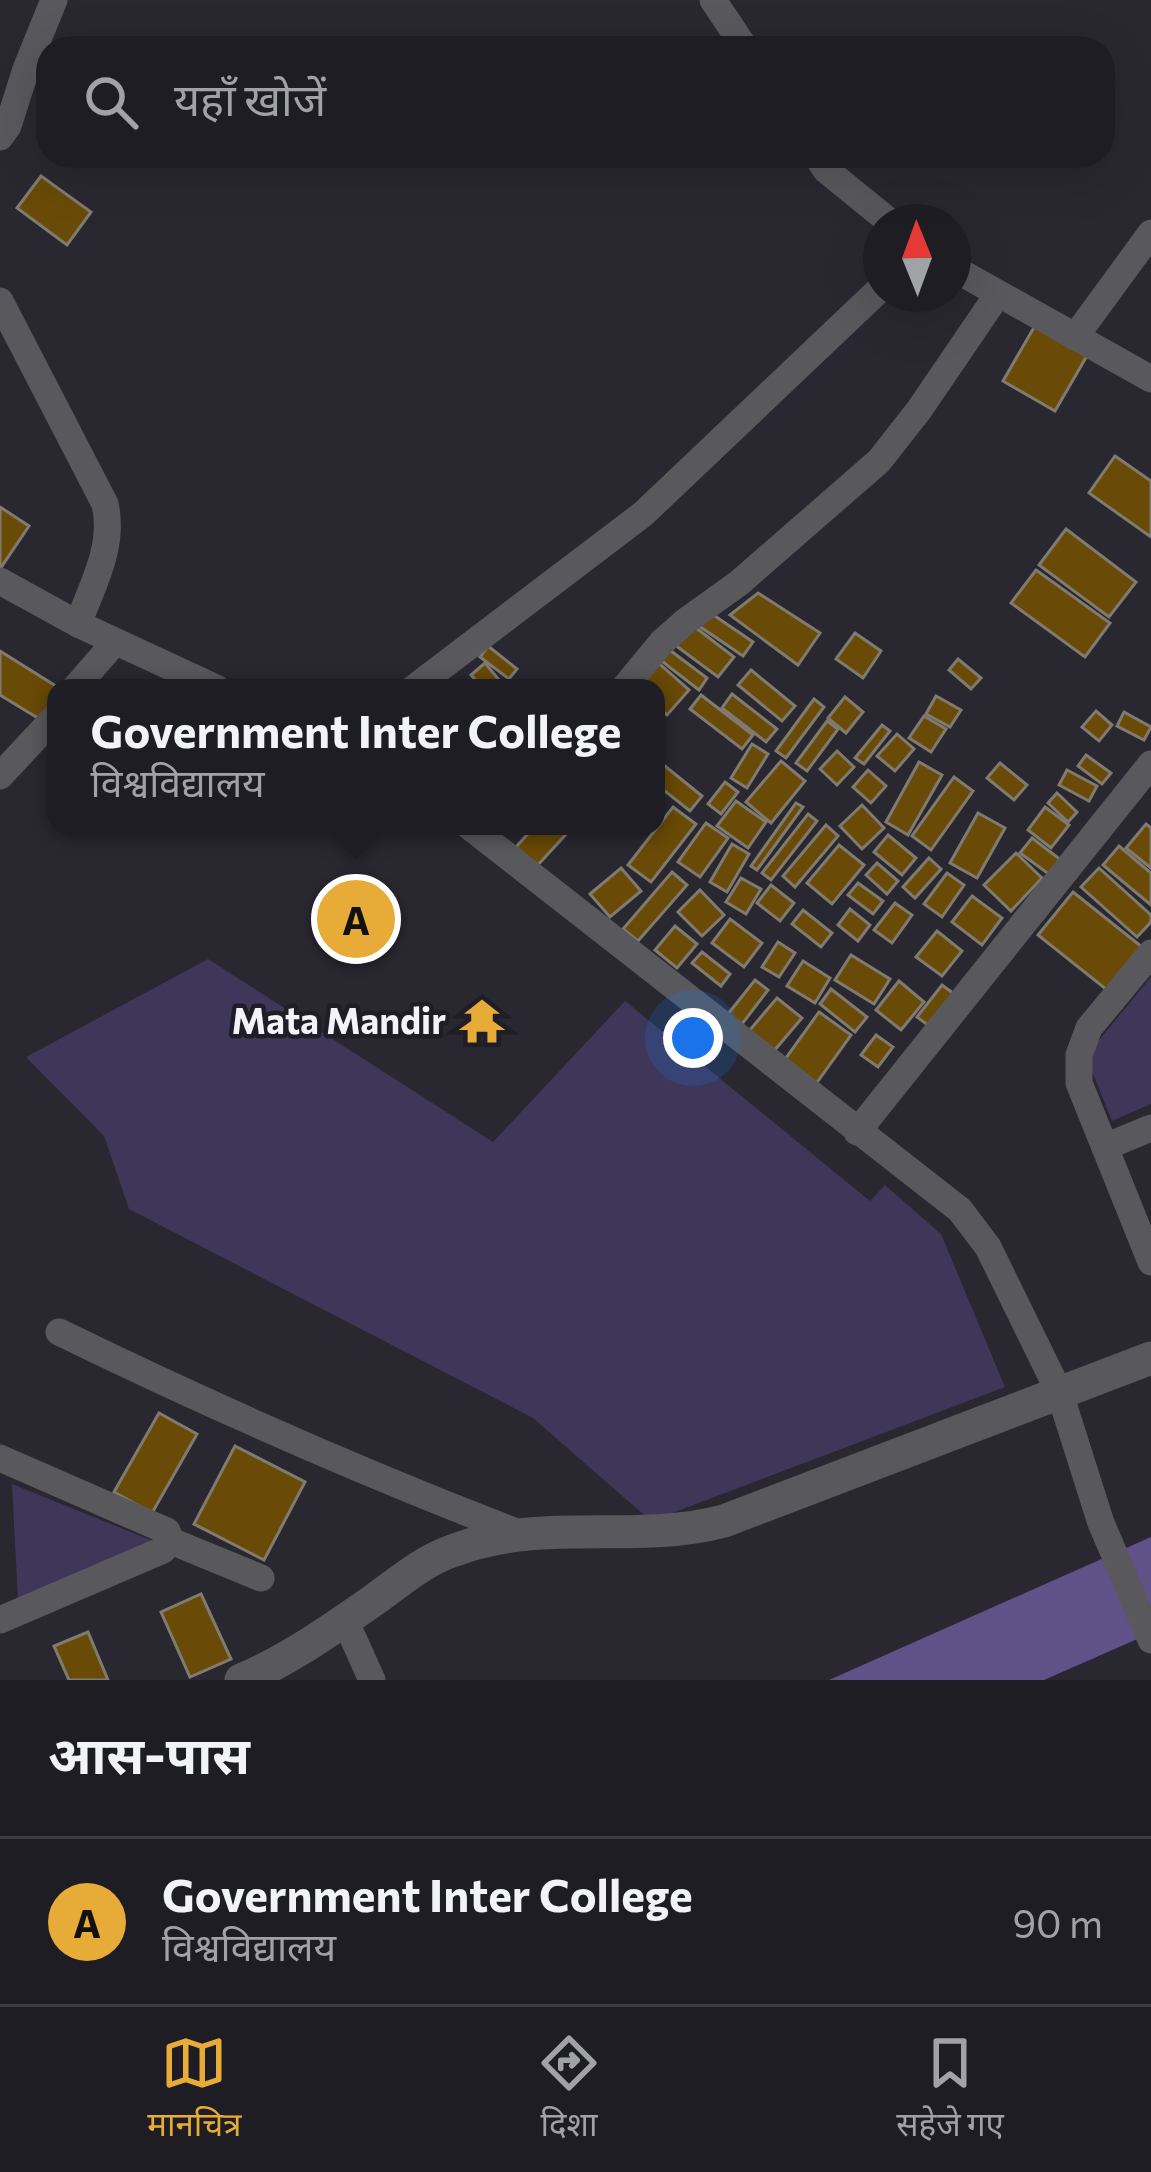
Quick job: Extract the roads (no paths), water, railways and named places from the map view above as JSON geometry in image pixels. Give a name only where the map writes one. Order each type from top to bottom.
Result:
[{"type":"street","points":[[39,36],[54,0]]},
{"type":"street","points":[[713,0],[737,36]]},
{"type":"street","points":[[0,137],[36,44]]},
{"type":"street","points":[[825,168],[868,204]]},
{"type":"street","points":[[1075,337],[1151,233]]},
{"type":"street","points":[[971,278],[1151,379]]},
{"type":"street","points":[[631,679],[662,642],[739,583],[879,460],[920,410],[998,294]]},
{"type":"street","points":[[0,301],[105,504],[110,526],[104,554],[78,624]]},
{"type":"street","points":[[426,679],[643,514],[863,305]]},
{"type":"street","points":[[0,580],[78,624],[196,679]]},
{"type":"street","points":[[84,679],[115,642]]},
{"type":"street","points":[[0,776],[47,726]]},
{"type":"street","points":[[857,1132],[1151,764]]},
{"type":"street","points":[[480,835],[959,1210],[988,1247],[1060,1394],[1108,1538],[1151,1640]]},
{"type":"street","points":[[1151,953],[1089,1028],[1079,1054],[1079,1083],[1151,1262]]},
{"type":"street","points":[[1105,1147],[1151,1128]]},
{"type":"street","points":[[58,1332],[519,1533]]},
{"type":"street","points":[[241,1680],[296,1652],[450,1551],[519,1533],[704,1526],[1151,1358]]},
{"type":"street","points":[[0,1458],[167,1531],[171,1541],[261,1578]]},
{"type":"street","points":[[0,1620],[163,1550],[171,1541]]},
{"type":"street","points":[[345,1620],[372,1680]]},
{"type":"place","name":"Government Inter College","points":[[356,919]]},
{"type":"place","name":"Mata Mandir","points":[[482,1021]]}]
